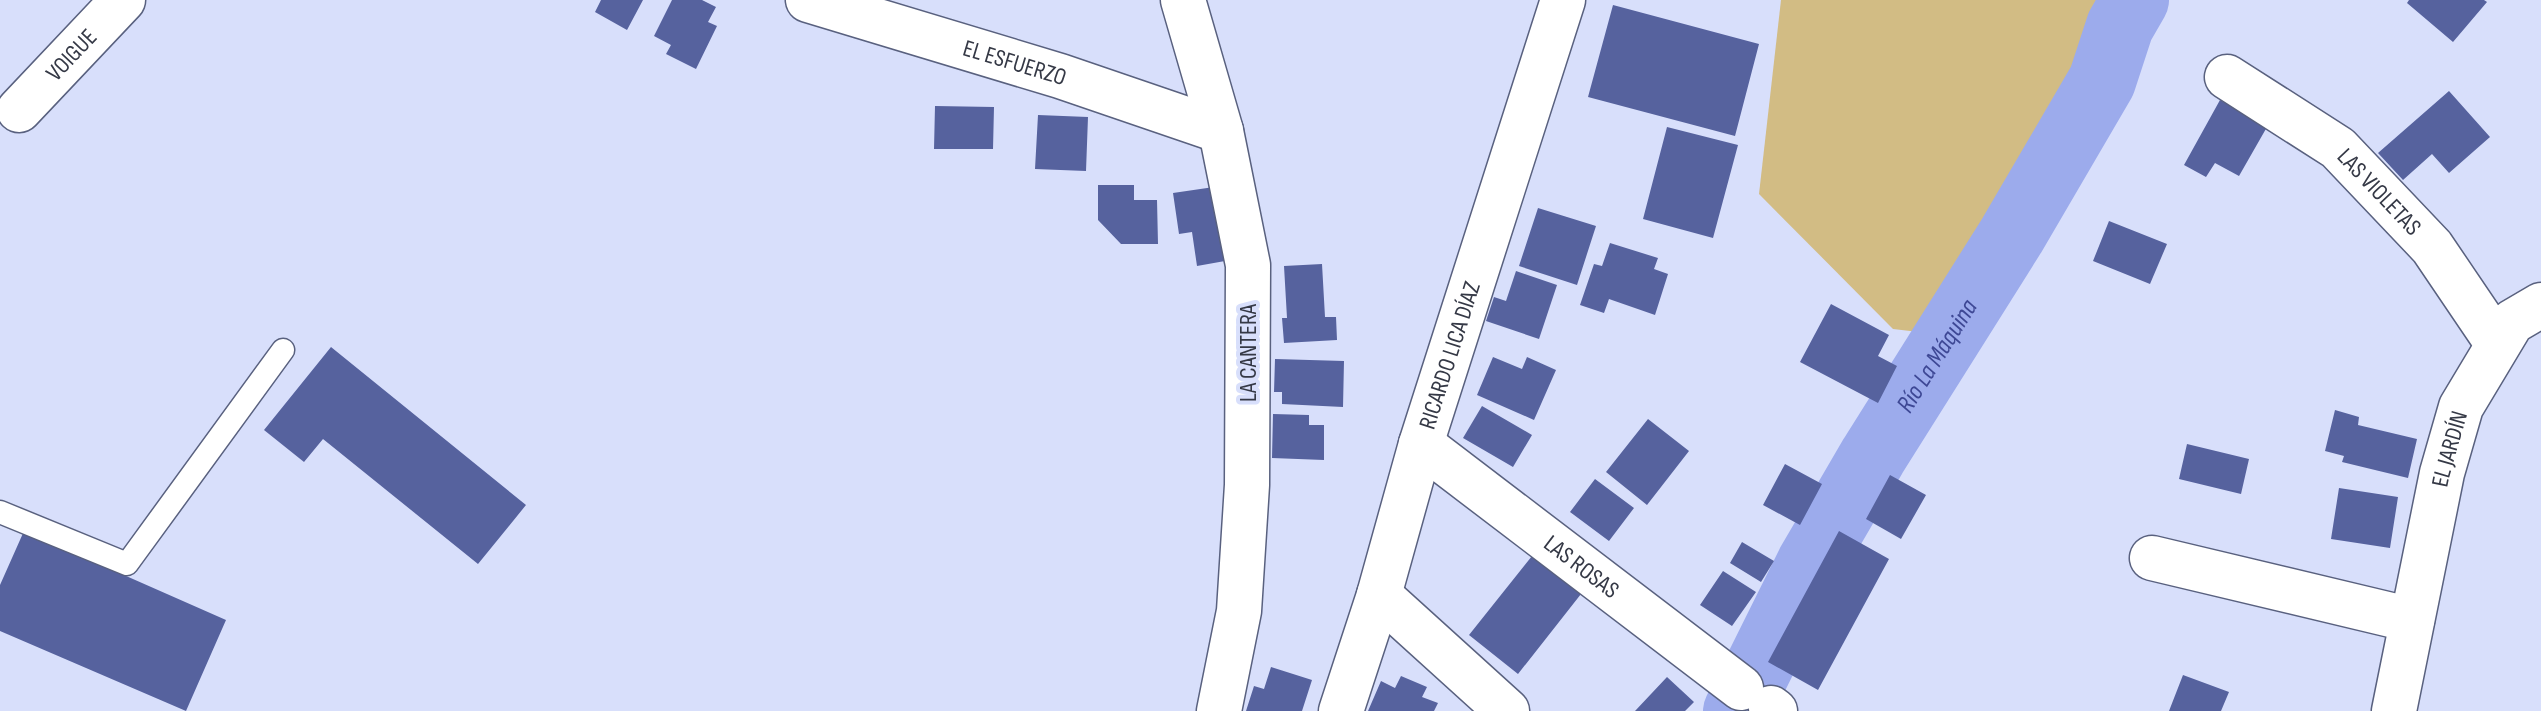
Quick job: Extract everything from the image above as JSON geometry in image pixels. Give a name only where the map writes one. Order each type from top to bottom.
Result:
[{"type":"street","name":"VOIGUE","points":[[19,110],[123,0]]},
{"type":"street","name":"EL ESFUERZO","points":[[808,0],[1060,76],[1221,131]]},
{"type":"street","name":"LA CANTERA","points":[[1183,0],[1221,131],[1248,265],[1247,485],[1239,611],[1219,711]]},
{"type":"street","name":"RICARDO LICA DÍAZ","points":[[1341,711],[1379,595],[1421,444],[1563,0]]},
{"type":"street","name":"LAS VIOLETAS","points":[[2227,77],[2338,148],[2432,247],[2497,343]]},
{"type":"street","name":"EL JARDÍN","points":[[2394,711],[2442,473],[2461,407],[2512,322],[2541,305]]},
{"type":"street","name":"LAS ROSAS","points":[[1421,444],[1762,702]]},
{"type":"street","points":[[2152,558],[2412,620]]},
{"type":"street","points":[[1379,595],[1507,711]]},
{"type":"lane","points":[[0,512],[127,564],[283,350]]},
{"type":"shaded area","points":[[1781,0],[2169,0],[1979,339],[1893,329],[1759,194]]},
{"type":"building","points":[[601,0],[643,0],[627,30],[595,12]]},
{"type":"building","points":[[672,0],[702,0],[716,7],[708,22],[717,26],[696,69],[666,54],[671,45],[654,36]]},
{"type":"building","points":[[2409,0],[2487,2],[2453,42],[2407,3]]},
{"type":"building","points":[[1613,5],[1759,44],[1735,136],[1588,97]]},
{"type":"building","points":[[2449,91],[2490,137],[2449,173],[2432,154],[2403,180],[2378,153]]},
{"type":"building","points":[[2220,100],[2267,127],[2239,176],[2215,163],[2206,177],[2184,165]]},
{"type":"building","points":[[935,106],[994,107],[993,149],[934,149]]},
{"type":"building","points":[[1038,115],[1088,117],[1086,171],[1035,169]]},
{"type":"building","points":[[1667,127],[1738,145],[1713,238],[1643,219]]},
{"type":"building","points":[[1098,185],[1134,185],[1134,200],[1157,200],[1158,244],[1121,244],[1098,220]]},
{"type":"building","points":[[1214,187],[1225,261],[1197,266],[1192,232],[1179,234],[1173,193]]},
{"type":"building","points":[[1538,208],[1596,226],[1577,285],[1519,266]]},
{"type":"building","points":[[2109,221],[2167,244],[2150,284],[2093,261]]},
{"type":"building","points":[[1610,243],[1658,258],[1654,269],[1668,274],[1655,315],[1609,299],[1604,313],[1580,305],[1594,264],[1602,266]]},
{"type":"building","points":[[1322,264],[1325,317],[1336,317],[1337,340],[1284,343],[1282,318],[1287,318],[1284,266]]},
{"type":"building","points":[[1516,271],[1557,285],[1539,339],[1486,321],[1494,297],[1506,301]]},
{"type":"building","points":[[1831,304],[1889,335],[1878,356],[1897,366],[1878,403],[1800,362]]},
{"type":"building","points":[[331,347],[526,505],[478,564],[323,439],[304,462],[264,430]]},
{"type":"building","points":[[1493,357],[1522,369],[1527,357],[1556,370],[1534,420],[1477,395]]},
{"type":"building","points":[[1275,359],[1344,361],[1343,407],[1282,404],[1282,392],[1274,392]]},
{"type":"building","points":[[1482,406],[1532,435],[1513,467],[1463,438]]},
{"type":"building","points":[[2335,410],[2359,417],[2358,425],[2417,439],[2408,478],[2342,462],[2344,456],[2325,451]]},
{"type":"building","points":[[1273,414],[1309,415],[1309,425],[1324,425],[1324,460],[1272,458]]},
{"type":"building","points":[[1648,419],[1689,451],[1647,505],[1606,472]]},
{"type":"building","points":[[2187,444],[2249,459],[2241,494],[2179,479]]},
{"type":"building","points":[[1785,464],[1822,484],[1800,525],[1763,505]]},
{"type":"building","points":[[1890,475],[1926,495],[1901,539],[1866,519]]},
{"type":"building","points":[[1595,479],[1634,508],[1609,541],[1570,512]]},
{"type":"building","points":[[2339,488],[2398,497],[2390,548],[2331,539]]},
{"type":"building","points":[[24,531],[226,620],[186,711],[0,631],[0,585]]},
{"type":"building","points":[[1839,531],[1889,559],[1818,690],[1768,662]]},
{"type":"building","points":[[1742,542],[1774,561],[1761,582],[1730,563]]},
{"type":"building","points":[[1532,556],[1581,594],[1518,674],[1469,635]]},
{"type":"building","points":[[1723,571],[1756,592],[1732,626],[1700,605]]},
{"type":"building","points":[[1271,667],[1312,680],[1302,711],[1246,711],[1254,686],[1264,689]]},
{"type":"building","points":[[2183,675],[2229,692],[2221,711],[2169,711]]},
{"type":"building","points":[[1401,676],[1427,687],[1422,697],[1438,703],[1434,711],[1368,711],[1381,681],[1395,688]]},
{"type":"building","points":[[1667,677],[1694,702],[1685,711],[1635,711]]},
{"type":"waterway","name":"Río La Máquina","points":[[1737,711],[1810,564],[1873,456],[2012,235],[2102,81],[2120,26],[2135,0]]}]
